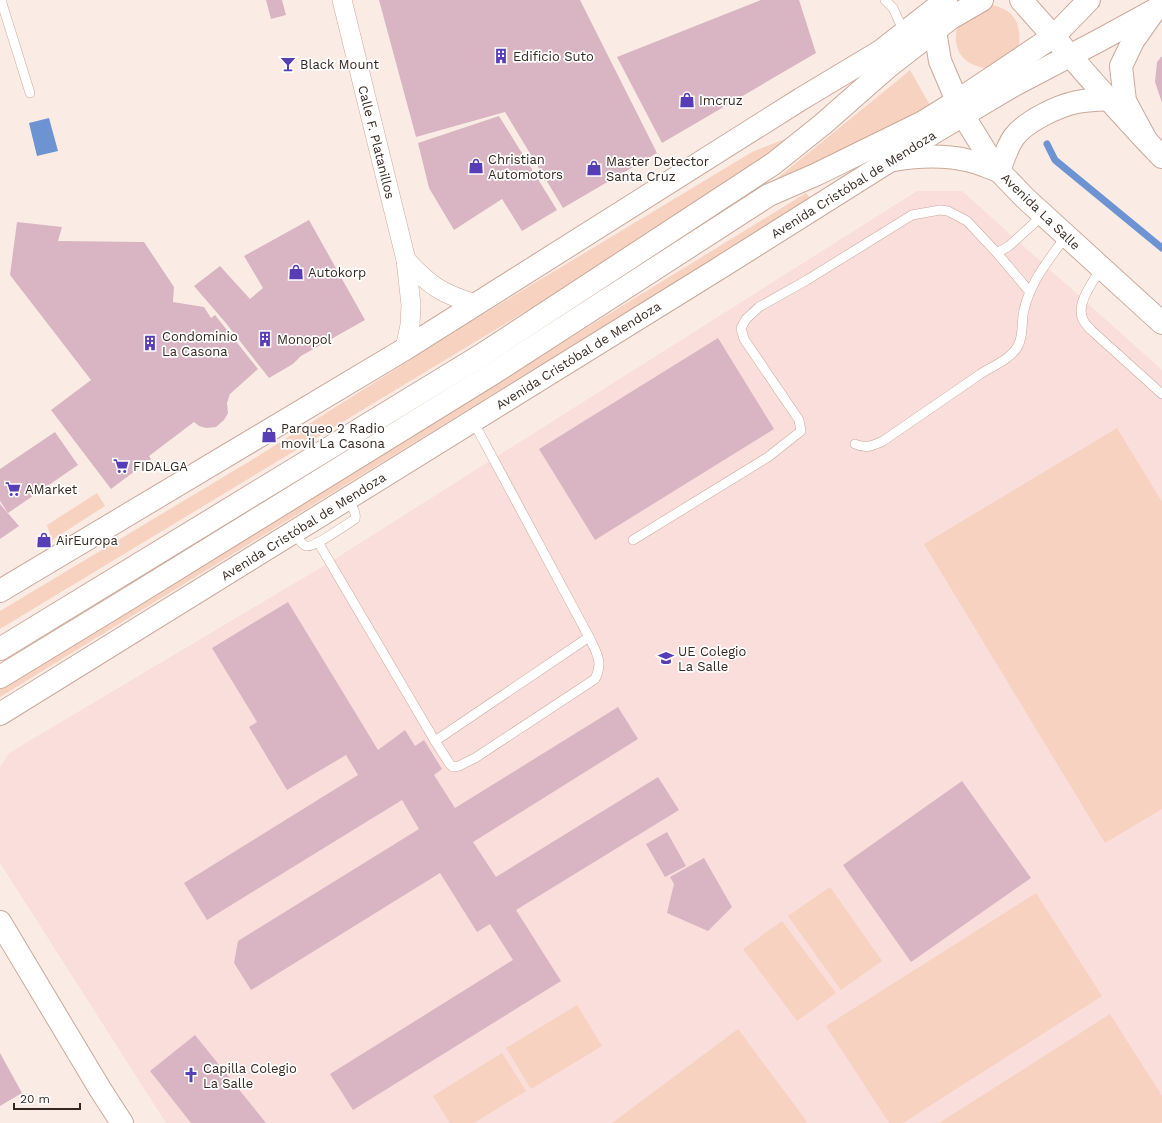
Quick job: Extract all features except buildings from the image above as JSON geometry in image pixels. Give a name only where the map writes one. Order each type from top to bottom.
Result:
[{"type":"main road","points":[[0,649],[480,356],[773,164],[823,124],[889,66],[951,18],[982,0]]},
{"type":"main road","points":[[1021,0],[1108,99],[1162,157]]},
{"type":"main road","name":"Avenida Cristóbal de Mendoza","points":[[0,714],[473,421],[933,133],[960,108],[1054,36],[1090,0]]},
{"type":"main road","points":[[0,591],[405,349],[801,99],[881,51],[938,3]]},
{"type":"main road","name":"Avenida La Salle","points":[[938,3],[935,30],[940,61],[960,108],[987,154],[999,171],[1025,198],[1162,323]]},
{"type":"main road","points":[[1146,140],[1125,101],[1121,66],[1133,41],[1158,8]]},
{"type":"main road","name":"Avenida Cristóbal de Mendoza","points":[[0,677],[492,374],[768,195],[815,175],[923,122],[1016,84],[1158,8]]},
{"type":"main road","points":[[891,160],[912,157],[951,158],[967,160],[999,171],[1014,137],[1033,121],[1052,111],[1078,102],[1108,99]]},
{"type":"main road","points":[[0,922],[122,1123]]},
{"type":"street","name":"Calle F. Platanillos","points":[[342,0],[406,260],[411,304],[410,325],[405,349]]},
{"type":"street","name":"Calle F. Platanillos","points":[[406,260],[420,276],[436,288],[457,298],[476,304]]},
{"type":"lane","points":[[1,0],[30,93]]},
{"type":"lane","points":[[886,0],[893,8],[904,32]]},
{"type":"lane","points":[[633,540],[768,457],[801,431],[799,420],[744,339],[741,328],[746,319],[759,307],[840,260],[912,215],[940,210],[948,211],[967,221],[997,253],[1030,292]]},
{"type":"lane","points":[[997,253],[1009,246],[1043,215]]},
{"type":"lane","points":[[855,444],[861,447],[870,447],[883,441],[986,370],[1009,356],[1018,346],[1021,336],[1024,311],[1038,274],[1066,236]]},
{"type":"lane","points":[[1101,268],[1086,294],[1081,308],[1082,318],[1091,330],[1162,394]]},
{"type":"lane","points":[[318,542],[434,741],[453,767],[459,766],[475,758],[595,678],[599,672],[599,657],[473,421]]},
{"type":"lane","points":[[294,532],[304,545],[308,546],[318,542],[355,519],[355,511],[347,499]]},
{"type":"lane","points":[[434,741],[589,637]]},
{"type":"shaded area","points":[[989,4],[999,7],[1011,14],[1016,22],[1020,38],[1013,56],[994,67],[987,68],[974,65],[962,57],[957,46],[956,33],[959,20]]},
{"type":"shaded area","points":[[910,70],[931,107],[764,189],[897,81]]},
{"type":"shaded area","points":[[795,135],[667,226],[0,629],[0,611],[255,458],[475,319],[752,152]]},
{"type":"shaded area","name":"UE Colegio La Salle","points":[[917,191],[962,191],[1162,370],[1162,1123],[166,1123],[0,863],[0,767],[9,753],[330,562]]},
{"type":"shaded area","points":[[806,193],[811,199],[0,697],[0,688]]},
{"type":"shaded area","points":[[1117,428],[1162,502],[1162,809],[1105,843],[924,544]]},
{"type":"shaded area","points":[[97,493],[105,506],[52,540],[47,525]]},
{"type":"shaded area","points":[[830,887],[882,961],[841,990],[788,916]]},
{"type":"shaded area","points":[[1036,893],[1102,996],[903,1123],[889,1123],[826,1026]]},
{"type":"shaded area","points":[[782,921],[836,993],[797,1021],[743,949]]},
{"type":"shaded area","points":[[577,1005],[602,1046],[531,1089],[506,1048]]},
{"type":"shaded area","points":[[1110,1014],[1162,1096],[1162,1122],[939,1123]]},
{"type":"shaded area","points":[[738,1029],[808,1123],[612,1123]]},
{"type":"shaded area","points":[[502,1053],[526,1091],[474,1123],[450,1123],[433,1096]]},
{"type":"water","points":[[49,118],[58,151],[37,156],[29,123]]},
{"type":"waterway","points":[[1047,144],[1055,160],[1162,248]]},
{"type":"place","name":"Edificio Suto","points":[[501,56]]},
{"type":"place","name":"Black Mount","points":[[288,64]]},
{"type":"place","name":"Imcruz","points":[[687,100]]},
{"type":"place","name":"Christian Automotors","points":[[476,166]]},
{"type":"place","name":"Master Detector Santa Cruz","points":[[594,168]]},
{"type":"place","name":"Autokorp","points":[[296,272]]},
{"type":"place","name":"Monopol","points":[[265,339]]},
{"type":"place","name":"Condominio La Casona","points":[[150,343]]},
{"type":"place","name":"Parqueo 2 Radio movil La Casona","points":[[269,435]]},
{"type":"place","name":"FIDALGA","points":[[121,466]]},
{"type":"place","name":"AMarket","points":[[13,489]]},
{"type":"place","name":"AirEuropa","points":[[44,540]]},
{"type":"place","name":"UE Colegio La Salle","points":[[666,658]]},
{"type":"place","name":"Capilla Colegio La Salle","points":[[191,1075]]}]
